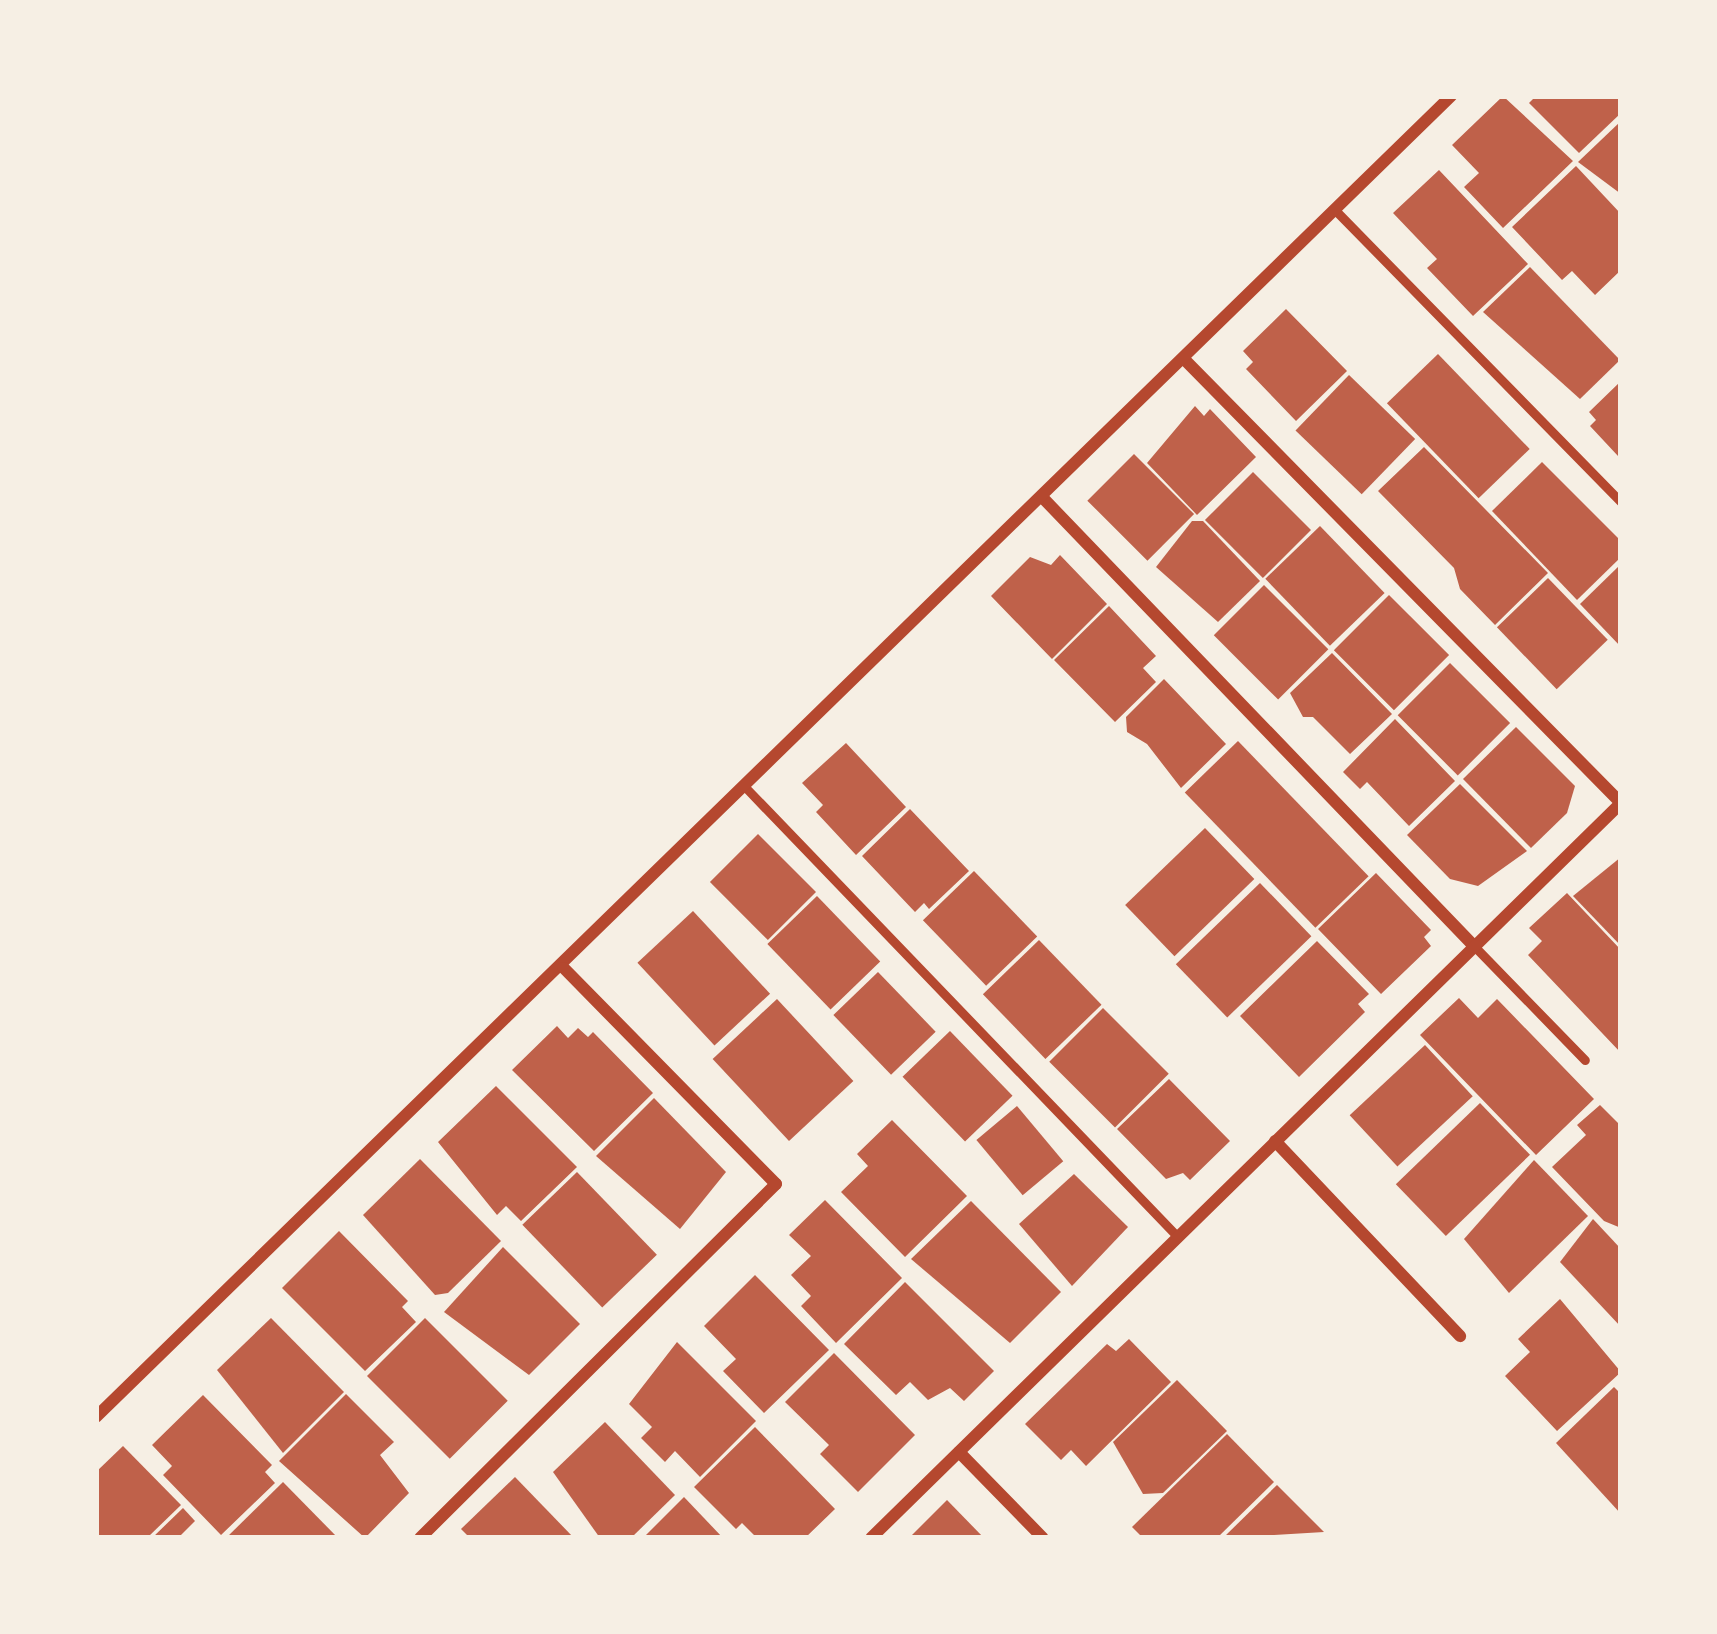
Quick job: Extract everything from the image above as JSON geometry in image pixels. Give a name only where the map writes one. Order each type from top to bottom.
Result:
[{"type":"street","points":[[96,1418],[564,968],[1451,96]]},
{"type":"street","points":[[871,1538],[1621,803],[1184,359]]},
{"type":"street","points":[[1042,497],[1474,946]]},
{"type":"street","points":[[420,1538],[776,1184],[564,968]]},
{"type":"street","points":[[1275,1141],[1460,1336]]},
{"type":"street","points":[[959,1452],[1043,1538]]},
{"type":"lane","points":[[1337,212],[1621,502]]},
{"type":"lane","points":[[747,789],[1178,1237]]},
{"type":"lane","points":[[1474,946],[1585,1060]]},
{"type":"building","points":[[1503,96],[1573,161],[1503,228],[1464,187],[1479,173],[1452,145]]},
{"type":"building","points":[[1536,96],[1621,96],[1621,113],[1579,153],[1529,103]]},
{"type":"building","points":[[1621,121],[1621,194],[1578,162]]},
{"type":"building","points":[[1576,166],[1621,214],[1621,270],[1595,295],[1572,271],[1562,280],[1512,227]]},
{"type":"building","points":[[1439,170],[1528,264],[1473,316],[1427,268],[1437,259],[1393,213]]},
{"type":"building","points":[[1530,267],[1620,360],[1580,399],[1483,312]]},
{"type":"building","points":[[1286,309],[1347,371],[1296,421],[1246,369],[1253,362],[1243,351]]},
{"type":"building","points":[[1438,354],[1530,449],[1479,498],[1387,403]]},
{"type":"building","points":[[1349,375],[1415,439],[1362,494],[1296,430]]},
{"type":"building","points":[[1621,381],[1618,456],[1590,426],[1596,420],[1589,412]]},
{"type":"building","points":[[1195,406],[1204,416],[1210,409],[1256,457],[1197,515],[1147,463]]},
{"type":"building","points":[[1424,447],[1548,573],[1495,625],[1460,589],[1454,568],[1378,491]]},
{"type":"building","points":[[1134,454],[1194,514],[1147,561],[1087,501]]},
{"type":"building","points":[[1542,462],[1621,541],[1621,557],[1577,600],[1492,511]]},
{"type":"building","points":[[1253,472],[1311,530],[1263,578],[1205,520]]},
{"type":"building","points":[[1192,521],[1203,521],[1260,581],[1218,622],[1156,567]]},
{"type":"building","points":[[1320,526],[1385,593],[1330,646],[1265,579]]},
{"type":"building","points":[[1060,555],[1107,604],[1052,659],[991,596],[1030,557],[1051,565]]},
{"type":"building","points":[[1621,564],[1621,647],[1580,604]]},
{"type":"building","points":[[1548,578],[1608,640],[1557,689],[1497,627]]},
{"type":"building","points":[[1264,585],[1328,649],[1278,700],[1214,635]]},
{"type":"building","points":[[1389,595],[1449,655],[1394,710],[1334,650]]},
{"type":"building","points":[[1109,606],[1156,656],[1143,668],[1156,682],[1115,722],[1054,660]]},
{"type":"building","points":[[1332,653],[1392,714],[1350,754],[1313,717],[1303,717],[1290,693]]},
{"type":"building","points":[[1450,663],[1510,723],[1458,775],[1398,715]]},
{"type":"building","points":[[1164,679],[1226,744],[1181,788],[1147,744],[1127,732],[1126,717]]},
{"type":"building","points":[[1395,719],[1455,781],[1409,826],[1367,782],[1360,789],[1343,772]]},
{"type":"building","points":[[1516,727],[1575,786],[1567,813],[1531,848],[1463,779]]},
{"type":"building","points":[[1238,741],[1369,876],[1315,928],[1185,792]]},
{"type":"building","points":[[846,743],[906,807],[856,855],[816,812],[823,805],[802,783]]},
{"type":"building","points":[[1460,784],[1527,851],[1478,886],[1450,879],[1407,835]]},
{"type":"building","points":[[910,809],[969,871],[929,909],[924,903],[915,912],[862,856]]},
{"type":"building","points":[[1205,828],[1254,879],[1174,956],[1125,905]]},
{"type":"building","points":[[758,834],[816,892],[768,940],[710,882]]},
{"type":"building","points":[[1621,857],[1621,946],[1573,896]]},
{"type":"building","points":[[974,871],[1037,936],[986,986],[923,920]]},
{"type":"building","points":[[1376,873],[1431,930],[1424,937],[1431,946],[1381,994],[1318,929]]},
{"type":"building","points":[[1260,883],[1311,936],[1227,1018],[1176,964]]},
{"type":"building","points":[[1567,893],[1621,950],[1621,1053],[1528,955],[1542,941],[1529,928]]},
{"type":"building","points":[[817,896],[880,961],[831,1009],[767,944]]},
{"type":"building","points":[[693,911],[770,994],[714,1045],[637,963]]},
{"type":"building","points":[[1039,940],[1102,1005],[1045,1059],[983,994]]},
{"type":"building","points":[[1317,941],[1369,994],[1358,1004],[1365,1012],[1299,1077],[1240,1016]]},
{"type":"building","points":[[878,972],[936,1032],[891,1075],[833,1015]]},
{"type":"building","points":[[1459,998],[1478,1018],[1497,999],[1594,1099],[1536,1155],[1420,1035]]},
{"type":"building","points":[[777,999],[853,1081],[789,1141],[713,1059]]},
{"type":"building","points":[[1103,1008],[1169,1074],[1115,1128],[1049,1062]]},
{"type":"building","points":[[557,1026],[568,1038],[578,1028],[588,1037],[593,1032],[653,1093],[594,1151],[512,1070]]},
{"type":"building","points":[[950,1031],[1013,1096],[965,1142],[903,1077]]},
{"type":"building","points":[[1425,1045],[1473,1096],[1397,1166],[1350,1115]]},
{"type":"building","points":[[1169,1079],[1230,1141],[1190,1180],[1183,1173],[1166,1179],[1117,1129]]},
{"type":"building","points":[[496,1086],[577,1167],[521,1221],[506,1206],[497,1215],[438,1142]]},
{"type":"building","points":[[654,1098],[726,1172],[680,1229],[596,1156]]},
{"type":"building","points":[[1480,1103],[1530,1155],[1446,1236],[1396,1184]]},
{"type":"building","points":[[1600,1105],[1621,1126],[1621,1228],[1604,1221],[1552,1167],[1586,1135],[1577,1125]]},
{"type":"building","points":[[1017,1106],[1063,1161],[1023,1195],[976,1140]]},
{"type":"building","points":[[892,1120],[967,1196],[905,1257],[841,1192],[868,1166],[857,1154]]},
{"type":"building","points":[[420,1159],[501,1241],[448,1293],[435,1295],[363,1215]]},
{"type":"building","points":[[1534,1160],[1588,1216],[1509,1293],[1464,1239]]},
{"type":"building","points":[[577,1172],[657,1255],[602,1308],[522,1225]]},
{"type":"building","points":[[1074,1174],[1128,1227],[1072,1286],[1019,1224]]},
{"type":"building","points":[[825,1200],[902,1278],[836,1343],[801,1306],[811,1296],[791,1275],[811,1256],[789,1235]]},
{"type":"building","points":[[971,1201],[1061,1292],[1010,1343],[911,1259]]},
{"type":"building","points":[[1593,1219],[1621,1249],[1621,1327],[1560,1262]]},
{"type":"building","points":[[339,1231],[408,1301],[402,1307],[416,1322],[365,1371],[282,1288]]},
{"type":"building","points":[[503,1247],[580,1324],[529,1375],[444,1312]]},
{"type":"building","points":[[755,1275],[829,1350],[764,1413],[723,1371],[736,1359],[704,1326]]},
{"type":"building","points":[[905,1282],[994,1371],[964,1401],[950,1388],[928,1400],[910,1382],[896,1395],[844,1344]]},
{"type":"building","points":[[1560,1299],[1621,1372],[1557,1431],[1505,1376],[1530,1352],[1518,1339]]},
{"type":"building","points":[[271,1318],[344,1392],[283,1453],[217,1370]]},
{"type":"building","points":[[425,1318],[508,1401],[450,1459],[367,1376]]},
{"type":"building","points":[[1129,1339],[1171,1382],[1086,1466],[1071,1450],[1061,1460],[1025,1424],[1107,1344],[1116,1351]]},
{"type":"building","points":[[677,1342],[756,1421],[700,1477],[675,1451],[665,1462],[641,1438],[652,1427],[629,1404]]},
{"type":"building","points":[[834,1353],[915,1435],[858,1492],[820,1454],[829,1445],[785,1402]]},
{"type":"building","points":[[1177,1380],[1227,1431],[1163,1493],[1143,1494],[1113,1442]]},
{"type":"building","points":[[1614,1387],[1621,1394],[1621,1514],[1556,1443]]},
{"type":"building","points":[[346,1394],[394,1442],[380,1455],[409,1493],[365,1538],[279,1461]]},
{"type":"building","points":[[203,1395],[272,1465],[265,1472],[275,1483],[221,1535],[163,1475],[172,1466],[152,1445]]},
{"type":"building","points":[[605,1422],[675,1495],[631,1538],[600,1538],[553,1472]]},
{"type":"building","points":[[755,1427],[835,1509],[805,1538],[757,1538],[742,1523],[736,1529],[694,1487]]},
{"type":"building","points":[[1227,1434],[1274,1482],[1217,1538],[1143,1538],[1132,1527]]},
{"type":"building","points":[[123,1446],[181,1505],[147,1538],[96,1538],[96,1472]]},
{"type":"building","points":[[515,1477],[574,1538],[470,1538],[461,1529]]},
{"type":"building","points":[[283,1482],[338,1538],[226,1538]]},
{"type":"building","points":[[1277,1485],[1324,1532],[1223,1538]]},
{"type":"building","points":[[684,1497],[723,1538],[643,1538]]},
{"type":"building","points":[[947,1500],[984,1538],[909,1538]]},
{"type":"building","points":[[183,1508],[195,1521],[178,1538],[152,1538]]}]
